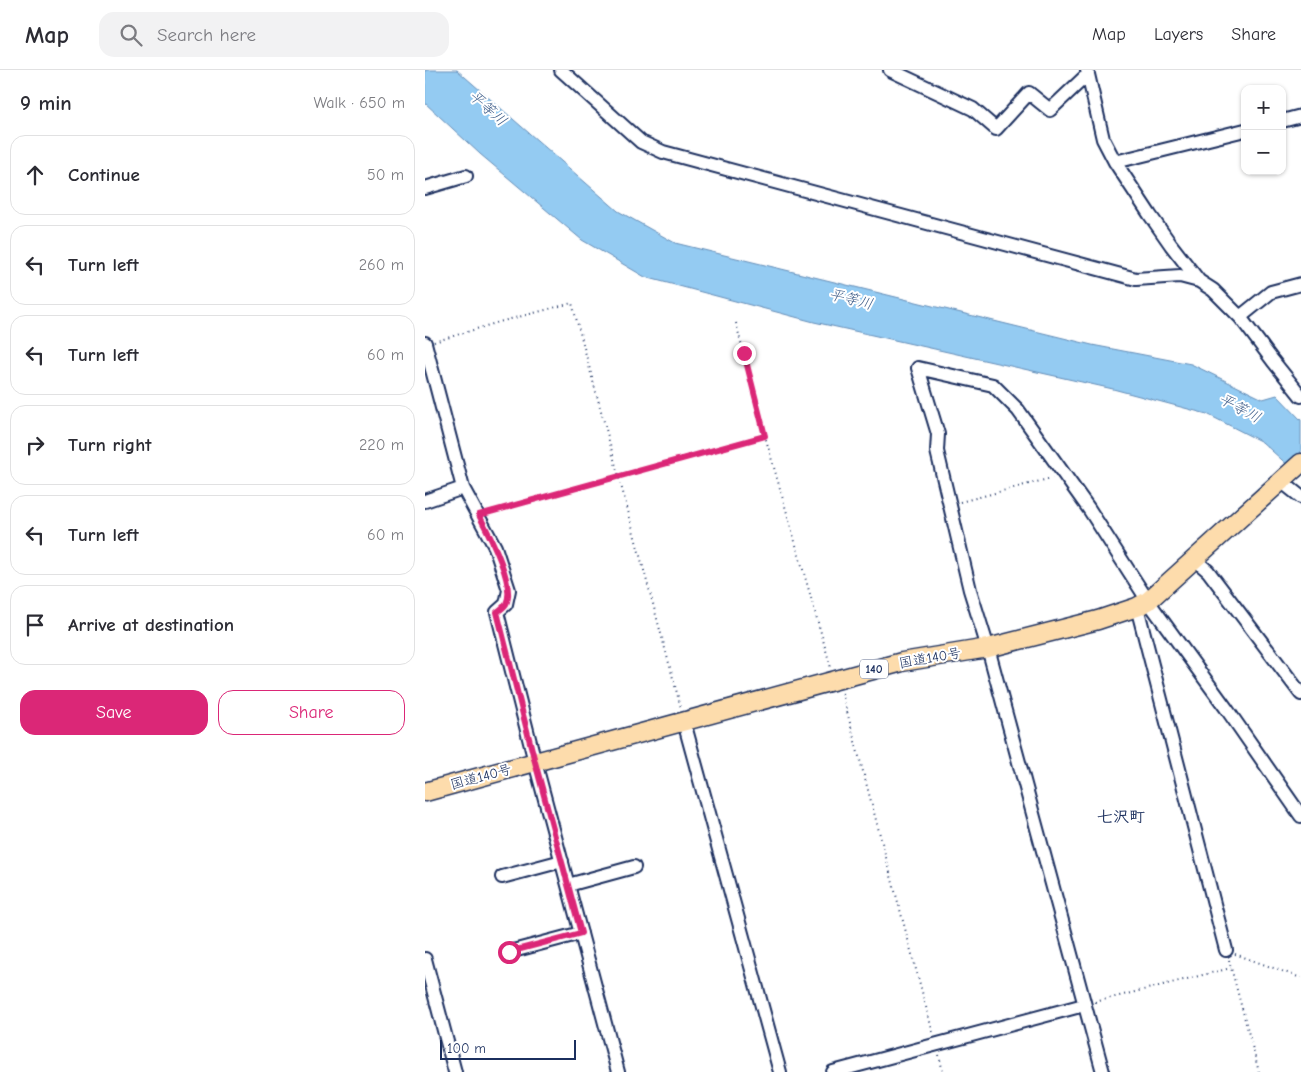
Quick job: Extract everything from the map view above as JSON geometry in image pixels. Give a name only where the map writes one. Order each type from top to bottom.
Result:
[{"type":"highway","name":"国道140号","points":[[425,792],[902,662],[989,648],[1099,620],[1143,604],[1301,462]]},
{"type":"street","points":[[561,70],[641,142],[663,152],[1136,279],[1181,276],[1199,280]]},
{"type":"street","points":[[890,70],[973,109],[996,129],[1029,93],[1050,110],[1087,72]]},
{"type":"street","points":[[1087,72],[1103,138],[1115,162],[1171,246],[1199,280],[1213,290],[1240,317],[1301,396]]},
{"type":"street","points":[[1286,120],[1301,116]]},
{"type":"street","points":[[1115,162],[1241,131]]},
{"type":"street","points":[[425,188],[466,176]]},
{"type":"street","points":[[1240,317],[1271,292],[1301,284]]},
{"type":"street","points":[[425,344],[463,488],[495,547],[509,590],[506,604],[497,612],[618,1072]]},
{"type":"street","points":[[1103,1072],[989,648],[970,590],[937,451],[938,434],[918,368],[993,384],[1018,410],[1089,509],[1143,604],[1226,708],[1301,816]]},
{"type":"street","points":[[1282,480],[1301,496]]},
{"type":"street","points":[[425,501],[463,488]]},
{"type":"street","points":[[1194,559],[1208,571],[1301,694]]},
{"type":"street","points":[[1143,604],[1226,950]]},
{"type":"street","points":[[684,722],[780,1072]]},
{"type":"street","points":[[502,877],[562,861]]},
{"type":"street","points":[[569,885],[634,867]]},
{"type":"street","points":[[509,952],[581,933]]},
{"type":"street","points":[[425,959],[455,1072]]},
{"type":"street","points":[[833,1072],[1084,1005]]},
{"type":"path","points":[[425,344],[572,303],[684,722]]},
{"type":"path","points":[[736,323],[765,436],[835,680],[843,693],[943,1072]]},
{"type":"path","points":[[479,515],[765,436]]},
{"type":"path","points":[[951,505],[1064,474]]},
{"type":"path","points":[[1226,950],[1259,1072]]},
{"type":"path","points":[[1226,950],[1301,978]]},
{"type":"path","points":[[1084,1005],[1231,968]]},
{"type":"water","name":"平等川","points":[[425,70],[457,70],[618,211],[675,243],[1092,345],[1191,364],[1263,399],[1277,395],[1301,420],[1301,477],[1262,442],[1207,414],[1113,389],[814,322],[645,277],[582,240],[480,154],[425,103]]},
{"type":"district","name":"七沢町","points":[[1121,817]]},
{"type":"route","points":[[509,952],[581,933],[497,612],[506,604],[509,590],[495,547],[479,515],[765,436],[744,353]]}]
